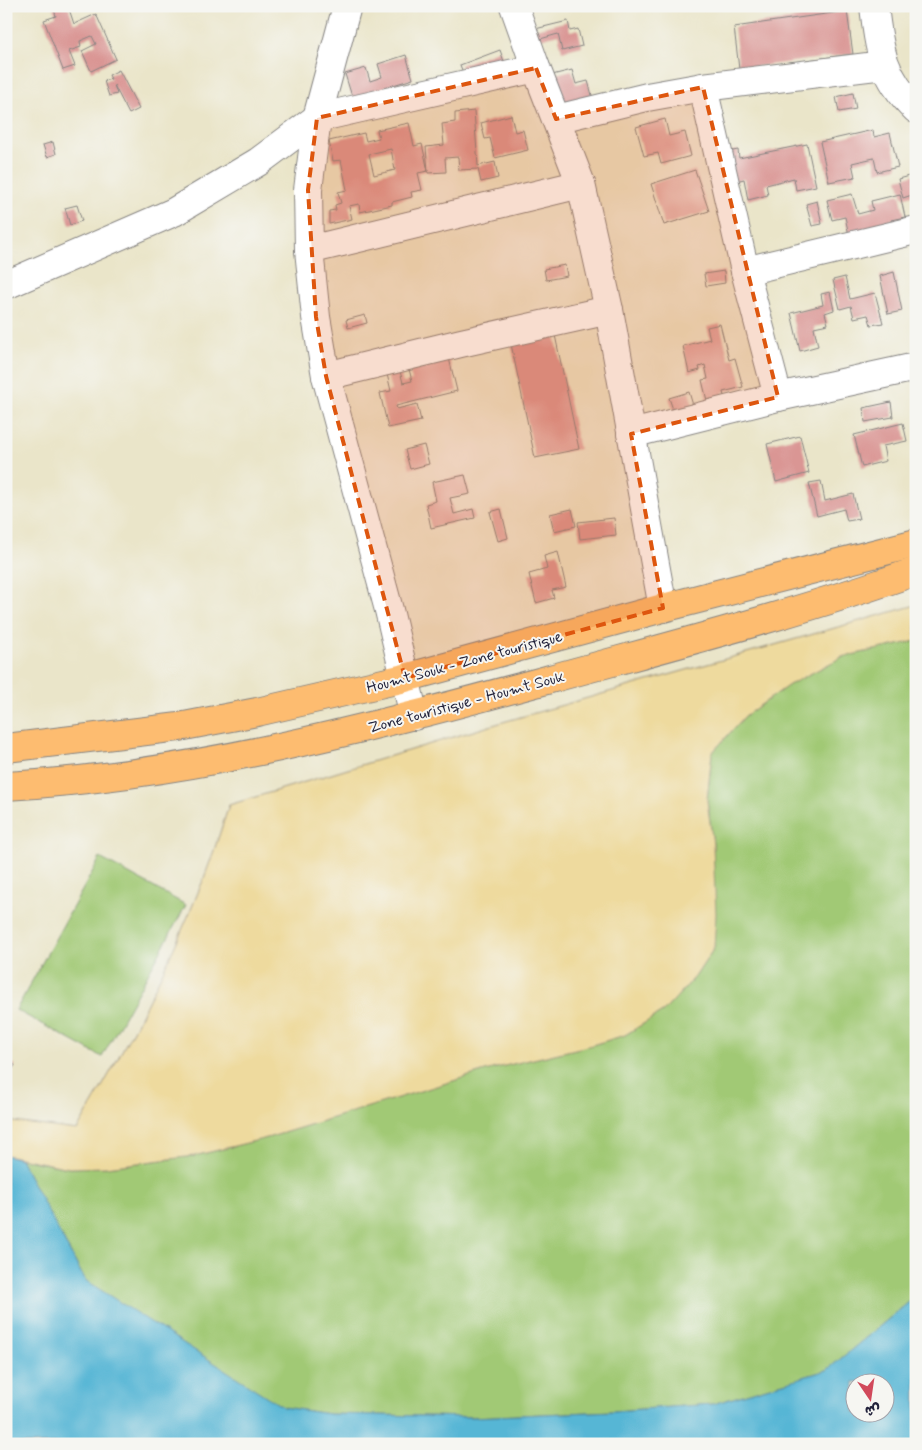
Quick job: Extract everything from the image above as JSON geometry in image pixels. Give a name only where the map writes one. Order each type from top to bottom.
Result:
[{"type":"main road","name":"Houmt Souk - Zone touristique","points":[[6,748],[179,727],[258,712],[405,678],[663,608],[916,543]]},
{"type":"main road","name":"Zone touristique - Houmt Souk","points":[[6,786],[117,775],[192,764],[414,716],[710,635],[862,591],[916,571]]},
{"type":"street","points":[[347,6],[318,118],[308,190],[309,250],[316,317],[326,376],[390,610],[414,716]]},
{"type":"street","points":[[514,6],[581,184],[609,310],[663,608]]},
{"type":"street","points":[[874,6],[884,65],[894,85],[916,109]]},
{"type":"street","points":[[556,119],[647,97],[703,87],[884,65]]},
{"type":"street","points":[[6,285],[174,212],[258,162],[318,118],[536,68]]},
{"type":"street","points":[[703,87],[745,271],[778,397]]},
{"type":"street","points":[[309,250],[581,184]]},
{"type":"street","points":[[745,271],[916,230]]},
{"type":"street","points":[[326,376],[451,345],[609,310]]},
{"type":"street","points":[[631,434],[778,397],[916,367]]},
{"type":"highlighted area","points":[[536,68],[556,119],[703,87],[778,397],[631,434],[663,608],[405,678],[326,376],[316,317],[308,190],[317,118]]},
{"type":"green space","points":[[916,641],[916,1293],[909,1302],[827,1370],[713,1404],[614,1411],[472,1417],[329,1414],[282,1407],[85,1280],[20,1159],[69,1168],[106,1167],[194,1156],[267,1138],[492,1069],[592,1045],[625,1035],[664,1011],[695,977],[714,948],[713,844],[707,800],[712,753],[745,716],[789,685],[842,657]]},
{"type":"green space","points":[[100,858],[186,905],[102,1057],[16,1010]]},
{"type":"sand","points":[[916,605],[916,641],[842,657],[789,685],[745,716],[712,753],[707,800],[713,844],[716,914],[714,948],[695,977],[664,1011],[625,1035],[592,1045],[492,1069],[267,1138],[194,1156],[106,1167],[69,1168],[6,1155],[6,1121],[77,1130],[129,1038],[176,943],[204,878],[229,805],[503,722]]},
{"type":"water","points":[[6,1155],[20,1159],[85,1280],[283,1407],[329,1414],[472,1417],[614,1411],[713,1404],[827,1370],[909,1302],[916,1293],[916,1444],[6,1444]]},
{"type":"building","points":[[53,6],[68,6],[74,24],[96,14],[116,59],[91,71],[82,51],[96,44],[92,36],[80,41],[81,47],[69,51],[75,66],[63,70],[44,20],[56,16]]},
{"type":"building","points":[[847,11],[853,54],[739,69],[734,27]]},
{"type":"building","points":[[568,21],[570,31],[578,29],[582,46],[562,51],[558,34],[533,41],[531,30]]},
{"type":"building","points":[[500,50],[507,70],[468,85],[460,65]]},
{"type":"building","points":[[406,55],[413,79],[370,92],[359,119],[345,74],[366,68],[370,81],[382,77],[378,64]]},
{"type":"building","points":[[119,70],[139,109],[129,114],[114,85],[117,94],[109,96],[104,81],[111,79],[109,75]]},
{"type":"building","points":[[572,70],[576,84],[588,81],[597,113],[564,122],[548,76]]},
{"type":"building","points":[[853,93],[856,109],[839,112],[836,97]]},
{"type":"building","points":[[474,111],[478,166],[495,162],[498,178],[481,182],[478,169],[459,170],[458,157],[445,158],[446,172],[428,173],[426,147],[444,145],[442,124],[455,122],[455,113]]},
{"type":"building","points":[[511,115],[515,132],[523,130],[528,150],[495,158],[490,138],[485,139],[481,123]]},
{"type":"building","points":[[665,119],[669,136],[685,132],[691,156],[661,164],[658,153],[644,156],[636,127]]},
{"type":"building","points":[[409,123],[414,146],[422,144],[428,171],[418,173],[422,190],[411,192],[412,197],[392,202],[392,205],[360,212],[359,204],[349,206],[352,219],[329,224],[329,211],[336,210],[335,205],[341,203],[338,192],[347,190],[341,160],[333,161],[329,141],[364,133],[366,141],[379,138],[377,130]],"holes":[[[391,149],[395,170],[374,175],[369,154]]]},
{"type":"building","points":[[873,130],[874,137],[890,133],[898,167],[877,172],[874,158],[852,163],[855,177],[829,182],[820,142]]},
{"type":"building","points":[[53,142],[56,154],[47,157],[43,145]]},
{"type":"building","points":[[807,144],[816,186],[796,190],[794,178],[766,185],[768,195],[748,200],[744,179],[728,183],[722,153],[738,150],[739,158]]},
{"type":"building","points":[[695,170],[709,211],[664,225],[651,184]]},
{"type":"building","points":[[916,174],[915,205],[912,195],[903,198],[898,179]]},
{"type":"building","points":[[852,194],[858,214],[873,210],[871,201],[900,194],[905,217],[891,220],[892,225],[849,235],[845,217],[832,220],[827,200]]},
{"type":"building","points":[[817,201],[822,224],[812,226],[806,204]]},
{"type":"building","points":[[77,205],[82,221],[70,225],[65,208]]},
{"type":"building","points":[[565,265],[567,276],[546,280],[544,269]]},
{"type":"building","points":[[724,271],[725,283],[706,286],[704,274]]},
{"type":"building","points":[[894,272],[902,311],[888,314],[880,276]]},
{"type":"building","points":[[845,277],[850,299],[875,293],[883,323],[871,325],[868,315],[854,318],[851,306],[840,309],[833,280]]},
{"type":"building","points":[[830,292],[834,310],[825,313],[828,324],[814,327],[818,346],[800,351],[791,313],[823,305],[821,294]]},
{"type":"building","points":[[365,315],[367,323],[348,328],[346,320]]},
{"type":"building","points":[[720,324],[729,360],[735,358],[743,387],[723,392],[727,408],[710,413],[702,380],[708,379],[705,365],[699,367],[700,370],[689,373],[683,346],[710,339],[707,327]]},
{"type":"building","points":[[555,335],[579,449],[535,458],[511,344]]},
{"type":"building","points":[[449,358],[457,391],[396,406],[397,409],[417,404],[421,421],[388,428],[380,393],[391,391],[387,374],[400,371],[403,383],[412,381],[409,369]]},
{"type":"building","points":[[689,392],[695,412],[676,418],[669,398]]},
{"type":"building","points":[[891,402],[893,417],[865,422],[863,408]]},
{"type":"building","points":[[903,423],[907,441],[883,446],[886,461],[862,467],[854,435]]},
{"type":"building","points":[[800,436],[809,473],[776,482],[767,444]]},
{"type":"building","points":[[424,445],[429,464],[410,469],[405,450]]},
{"type":"building","points":[[465,475],[470,494],[450,498],[454,514],[473,509],[475,518],[431,528],[426,504],[436,501],[432,482]]},
{"type":"building","points":[[821,481],[825,501],[853,494],[859,519],[847,521],[844,509],[817,516],[809,483]]},
{"type":"building","points":[[501,509],[508,538],[498,541],[490,512]]},
{"type":"building","points":[[572,509],[576,526],[554,531],[550,514]]},
{"type":"building","points":[[614,518],[616,535],[580,539],[578,522]]},
{"type":"building","points":[[558,552],[566,587],[552,590],[554,598],[536,603],[529,574],[547,569],[544,556]]},
{"type":"building","points":[[6,1060],[15,1065],[6,1081]]}]
